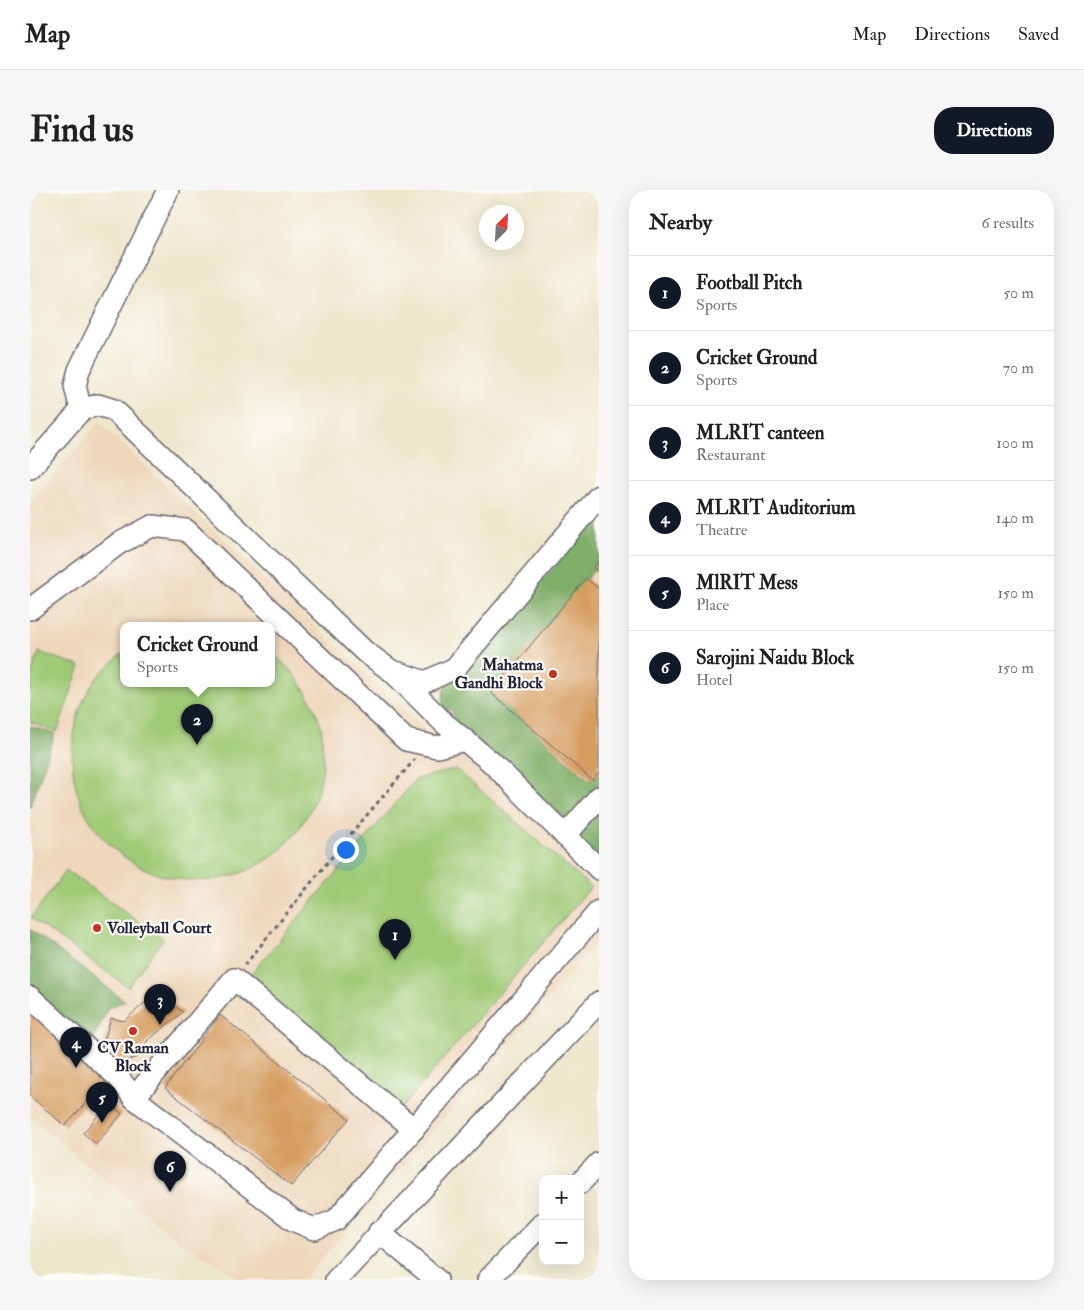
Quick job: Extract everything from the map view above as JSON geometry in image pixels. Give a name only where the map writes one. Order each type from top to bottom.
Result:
[{"type":"street","points":[[89,408],[75,386],[79,370],[168,190]]},
{"type":"street","points":[[30,468],[89,408]]},
{"type":"street","points":[[89,408],[114,410],[131,424],[364,651],[393,672],[599,869]]},
{"type":"street","points":[[393,672],[425,682],[455,668],[599,496]]},
{"type":"street","points":[[30,609],[118,544],[152,526],[186,530],[406,740],[437,747],[465,740]]},
{"type":"street","points":[[565,836],[599,798]]},
{"type":"street","points":[[30,997],[118,1077],[134,1098],[293,1220],[314,1229],[336,1220],[599,912]]},
{"type":"street","points":[[134,1098],[234,979],[414,1129]]},
{"type":"street","points":[[336,1280],[379,1232],[597,1009]]},
{"type":"street","points":[[584,1179],[599,1163]]},
{"type":"street","points":[[488,1280],[539,1227]]},
{"type":"street","points":[[379,1232],[437,1280]]},
{"type":"path","points":[[234,979],[343,843],[427,744]]},
{"type":"shaded area","points":[[99,422],[429,733],[599,529],[599,940],[304,1280],[242,1280],[178,1240],[30,1117],[30,502]]},
{"type":"green space","points":[[599,518],[599,564],[491,693],[590,781],[599,772],[599,788],[569,822],[456,721],[451,710],[442,708],[444,688]]},
{"type":"green space","points":[[39,652],[80,666],[57,732],[30,722],[30,678]]},
{"type":"green space","points":[[120,655],[120,687],[275,687],[275,657],[280,660],[295,676],[308,696],[318,717],[322,733],[323,764],[320,784],[304,821],[292,838],[278,852],[253,868],[235,875],[203,880],[172,878],[144,868],[118,852],[97,831],[82,805],[74,776],[73,743],[77,719],[85,697],[100,675]]},
{"type":"green space","points":[[30,726],[55,734],[30,807]]},
{"type":"green space","points":[[456,769],[591,887],[402,1107],[244,982],[416,779]]},
{"type":"green space","points":[[599,810],[599,862],[579,840],[584,828]]},
{"type":"green space","name":"Volleyball Court","points":[[66,870],[163,939],[128,987],[31,918]]},
{"type":"green space","points":[[30,929],[125,1001],[108,1008],[92,1043],[30,985]]},
{"type":"building","points":[[599,561],[599,573],[593,568]]},
{"type":"building","name":"Mahatma Gandhi Block","points":[[586,578],[599,589],[599,773],[592,780],[491,693]]},
{"type":"building","name":"CV Raman Block","points":[[161,997],[183,1012],[147,1041],[138,1057],[124,1061],[100,1053],[111,1018],[124,1021],[148,1000],[154,1003]]},
{"type":"building","points":[[30,1002],[112,1074],[65,1126],[30,1096]]},
{"type":"building","points":[[220,1015],[349,1119],[291,1186],[165,1088]]},
{"type":"building","points":[[109,1103],[122,1114],[96,1144],[83,1133]]},
{"type":"place","name":"Mahatma Gandhi Block","points":[[553,674]]},
{"type":"place","name":"Cricket Ground","points":[[197,745]]},
{"type":"place","name":"Volleyball Court","points":[[97,928]]},
{"type":"place","name":"Football Pitch","points":[[395,960]]},
{"type":"place","name":"MLRIT canteen","points":[[160,1025]]},
{"type":"place","name":"CV Raman Block","points":[[133,1031]]},
{"type":"place","name":"MLRIT Auditorium","points":[[76,1068]]},
{"type":"place","name":"MlRIT Mess","points":[[102,1123]]},
{"type":"place","name":"Sarojini Naidu Block","points":[[170,1192]]}]
